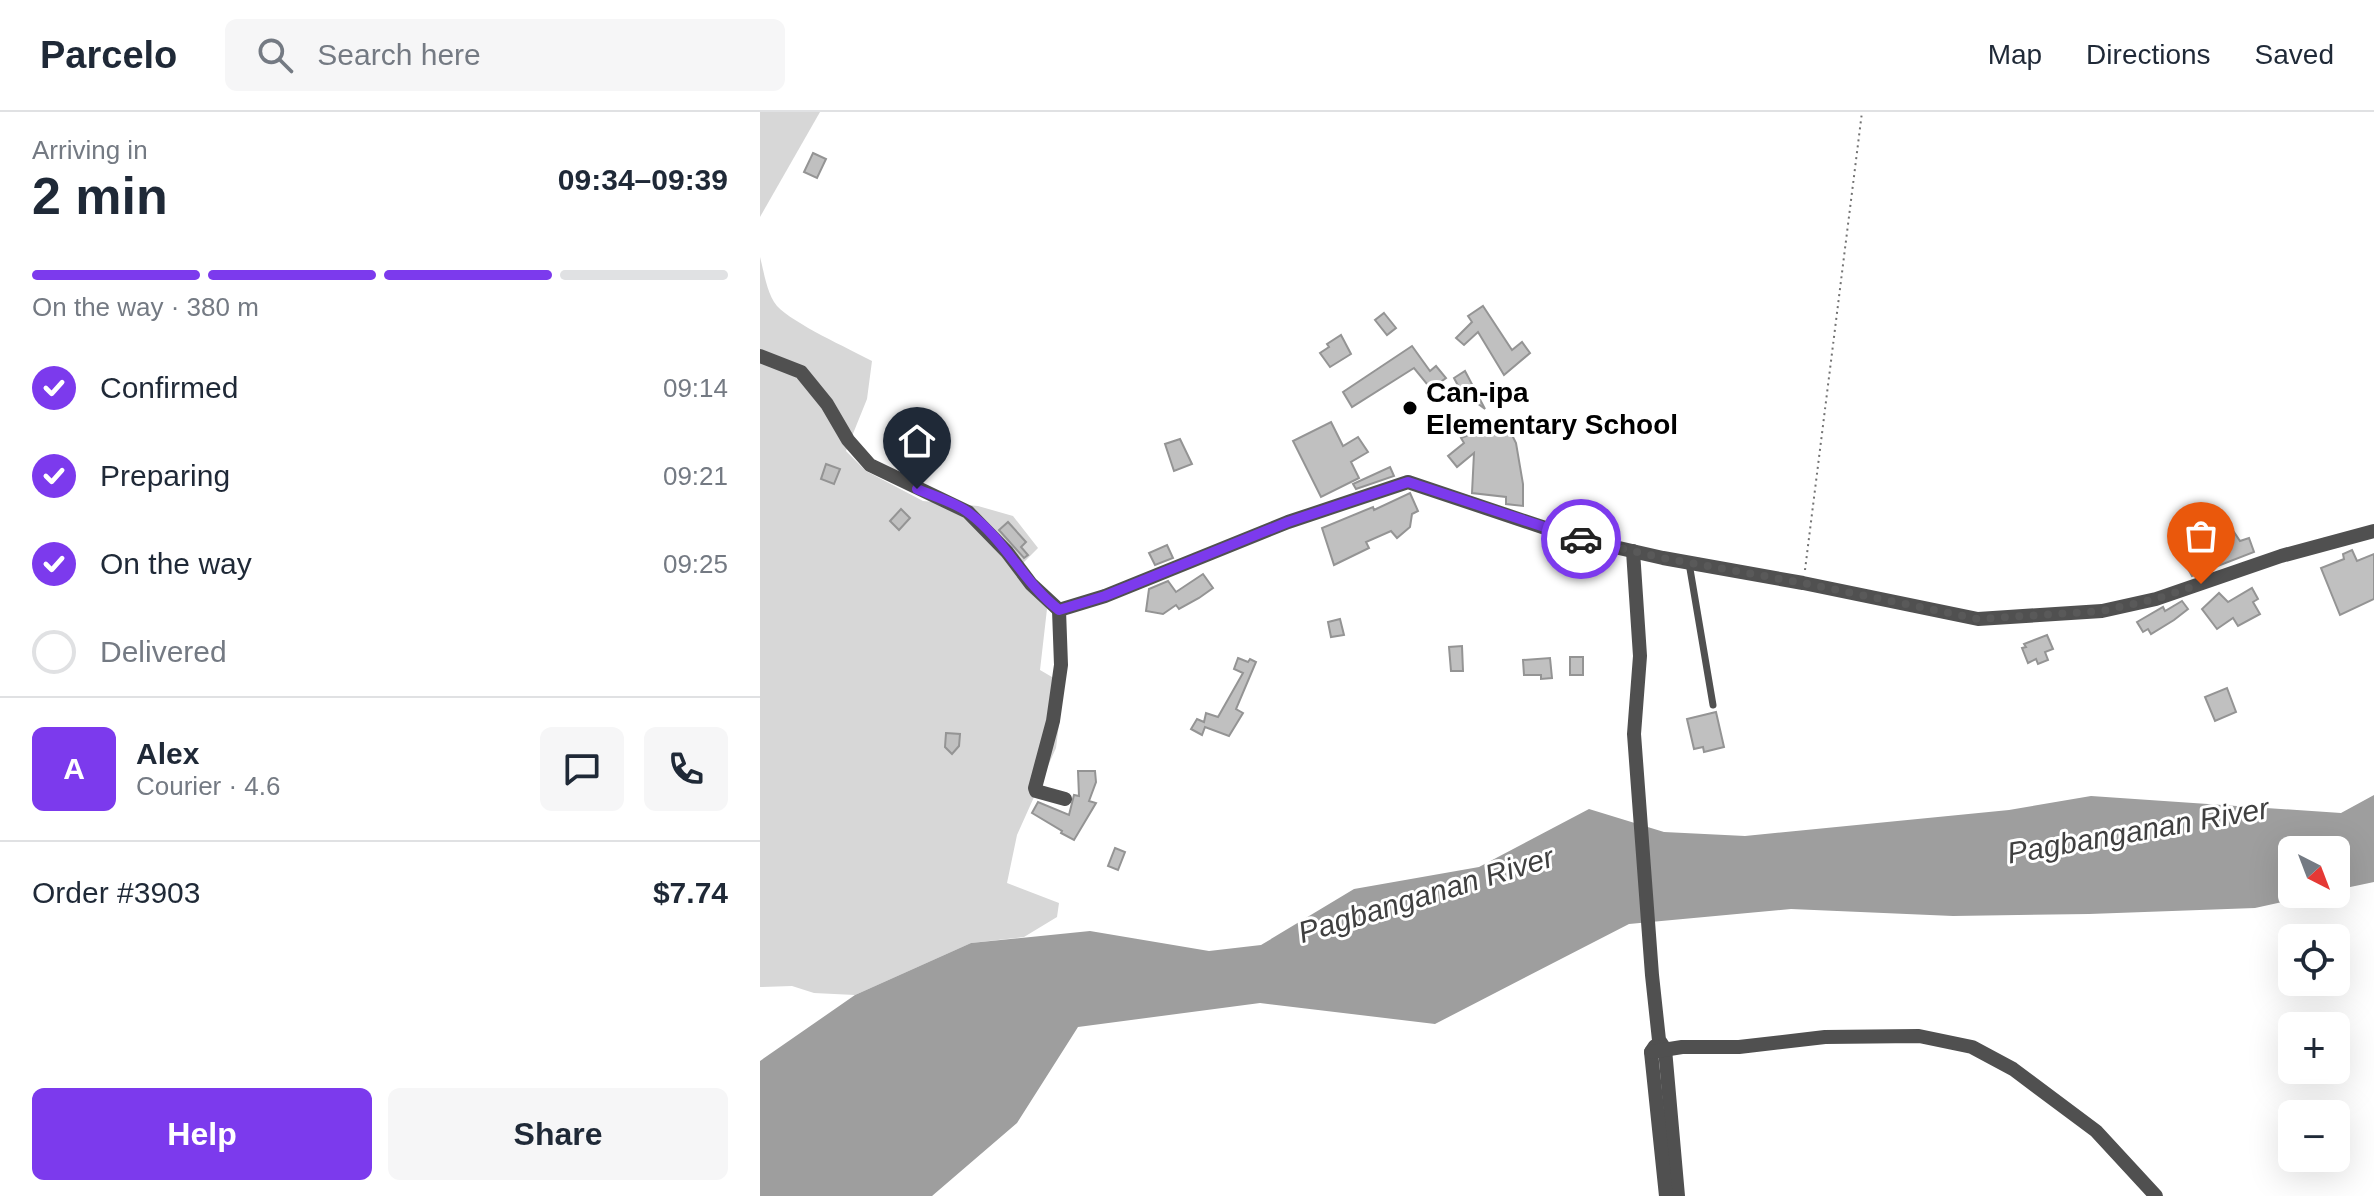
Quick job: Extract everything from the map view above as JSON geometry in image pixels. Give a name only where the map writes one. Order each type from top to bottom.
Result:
[{"type":"street","points":[[760,356],[801,372],[827,404],[848,440],[870,465],[968,512],[1007,552],[1031,584],[1059,610],[1059,679],[1053,721],[1035,788],[1036,791],[1065,799]]},
{"type":"street","points":[[1059,610],[1105,596],[1288,522],[1408,482],[1575,538],[1978,619],[2087,613],[2156,599],[2281,556],[2374,531]]},
{"type":"street","points":[[1633,551],[1640,656],[1634,734],[1666,1196]]},
{"type":"street","points":[[1658,1047],[1739,1047],[1825,1037],[1919,1036],[1972,1047],[2013,1069],[2096,1131],[2156,1196]]},
{"type":"street","points":[[1658,1047],[1678,1196]]},
{"type":"lane","points":[[1689,563],[1713,705]]},
{"type":"path","points":[[1803,583],[1862,112]]},
{"type":"shaded area","points":[[760,112],[820,112],[760,217]]},
{"type":"shaded area","points":[[760,257],[768,289],[777,306],[808,328],[872,361],[867,399],[846,451],[866,471],[923,501],[978,506],[1013,516],[1038,548],[1023,563],[1047,609],[1040,670],[1064,684],[1056,748],[1017,835],[1007,883],[1059,903],[1057,917],[1024,937],[971,943],[855,995],[814,993],[792,986],[760,987]]},
{"type":"water","name":"Pagbanganan River","points":[[2374,795],[2374,882],[2350,887],[2350,836],[2278,836],[2278,903],[2255,908],[1953,916],[1791,909],[1629,924],[1435,1024],[1260,1003],[1078,1027],[1017,1123],[932,1196],[760,1196],[760,1061],[855,995],[971,943],[1090,931],[1209,951],[1261,945],[1354,889],[1479,867],[1589,809],[1664,832],[1745,836],[2009,810],[2091,796],[2341,813]]},
{"type":"building","points":[[813,153],[826,159],[817,178],[804,172]]},
{"type":"building","points":[[1483,306],[1512,350],[1522,342],[1530,353],[1504,375],[1478,332],[1464,345],[1456,338],[1472,322],[1468,316]]},
{"type":"building","points":[[1384,313],[1396,328],[1387,335],[1375,320]]},
{"type":"building","points":[[1341,335],[1351,354],[1330,367],[1320,353]]},
{"type":"building","points":[[1412,346],[1430,371],[1436,366],[1446,378],[1431,389],[1414,368],[1352,407],[1343,392]]},
{"type":"building","points":[[1465,371],[1485,409],[1461,391],[1454,378]]},
{"type":"building","points":[[1505,421],[1516,443],[1523,484],[1523,506],[1506,504],[1506,497],[1472,493],[1474,453],[1457,467],[1448,456],[1464,443],[1461,438]]},
{"type":"building","points":[[1331,422],[1343,446],[1358,437],[1368,452],[1351,462],[1359,478],[1321,497],[1293,441]]},
{"type":"building","points":[[1180,439],[1192,464],[1174,471],[1165,444]]},
{"type":"building","points":[[826,464],[840,469],[834,484],[821,479]]},
{"type":"building","points":[[1390,467],[1394,476],[1356,489],[1353,484]]},
{"type":"building","points":[[1410,493],[1418,511],[1412,514],[1410,527],[1397,538],[1391,531],[1366,542],[1369,548],[1334,565],[1322,528],[1373,507],[1374,510]]},
{"type":"building","points":[[901,509],[910,518],[899,530],[890,521]]},
{"type":"building","points":[[2226,520],[2240,541],[2249,538],[2254,552],[2192,576],[2185,555],[2199,547],[2203,555],[2227,543],[2216,526]]},
{"type":"building","points":[[1008,522],[1026,542],[1021,547],[1028,555],[1024,558],[999,530]]},
{"type":"building","points":[[1167,545],[1173,558],[1155,565],[1149,553]]},
{"type":"building","points":[[2352,550],[2357,561],[2374,554],[2374,599],[2340,615],[2321,568],[2344,559],[2343,554]]},
{"type":"building","points":[[1203,574],[1213,588],[1199,598],[1179,609],[1176,605],[1163,614],[1146,611],[1149,589],[1168,581],[1176,592]]},
{"type":"building","points":[[2252,588],[2258,599],[2253,602],[2260,614],[2238,626],[2233,618],[2217,629],[2202,609],[2219,593],[2228,602]]},
{"type":"building","points":[[2182,601],[2188,609],[2151,634],[2148,629],[2143,632],[2137,622],[2163,607],[2165,611]]},
{"type":"building","points":[[1340,619],[1344,635],[1331,637],[1328,622]]},
{"type":"building","points":[[2047,635],[2053,649],[2045,652],[2048,660],[2038,664],[2036,659],[2028,663],[2022,648],[2026,647],[2024,644]]},
{"type":"building","points":[[1462,646],[1463,671],[1451,671],[1449,647]]},
{"type":"building","points":[[1570,657],[1583,657],[1583,675],[1570,675]]},
{"type":"building","points":[[1238,658],[1256,662],[1236,709],[1243,713],[1229,736],[1205,727],[1202,735],[1191,729],[1197,719],[1204,722],[1206,713],[1218,717],[1243,673],[1234,669]]},
{"type":"building","points":[[1550,658],[1552,678],[1524,675],[1523,660]]},
{"type":"building","points":[[2227,688],[2236,712],[2215,721],[2205,697]]},
{"type":"building","points":[[1716,712],[1724,747],[1704,752],[1703,747],[1694,749],[1687,719]]},
{"type":"building","points":[[946,733],[960,734],[959,746],[952,754],[945,747]]},
{"type":"building","points":[[1078,771],[1095,771],[1096,782],[1089,801],[1096,803],[1074,840],[1032,813],[1038,802],[1069,815],[1074,795],[1079,796]]},
{"type":"building","points":[[1115,848],[1125,852],[1118,870],[1108,866]]},
{"type":"way so far","points":[[1581,539],[1663,558],[1978,619],[2102,611],[2156,599],[2201,584]]},
{"type":"place","name":"Can-ipa Elementary School","points":[[1410,408]]},
{"type":"route","points":[[917,489],[968,512],[1007,552],[1031,584],[1059,610],[1074,608],[1288,522],[1408,482],[1581,539]]}]
